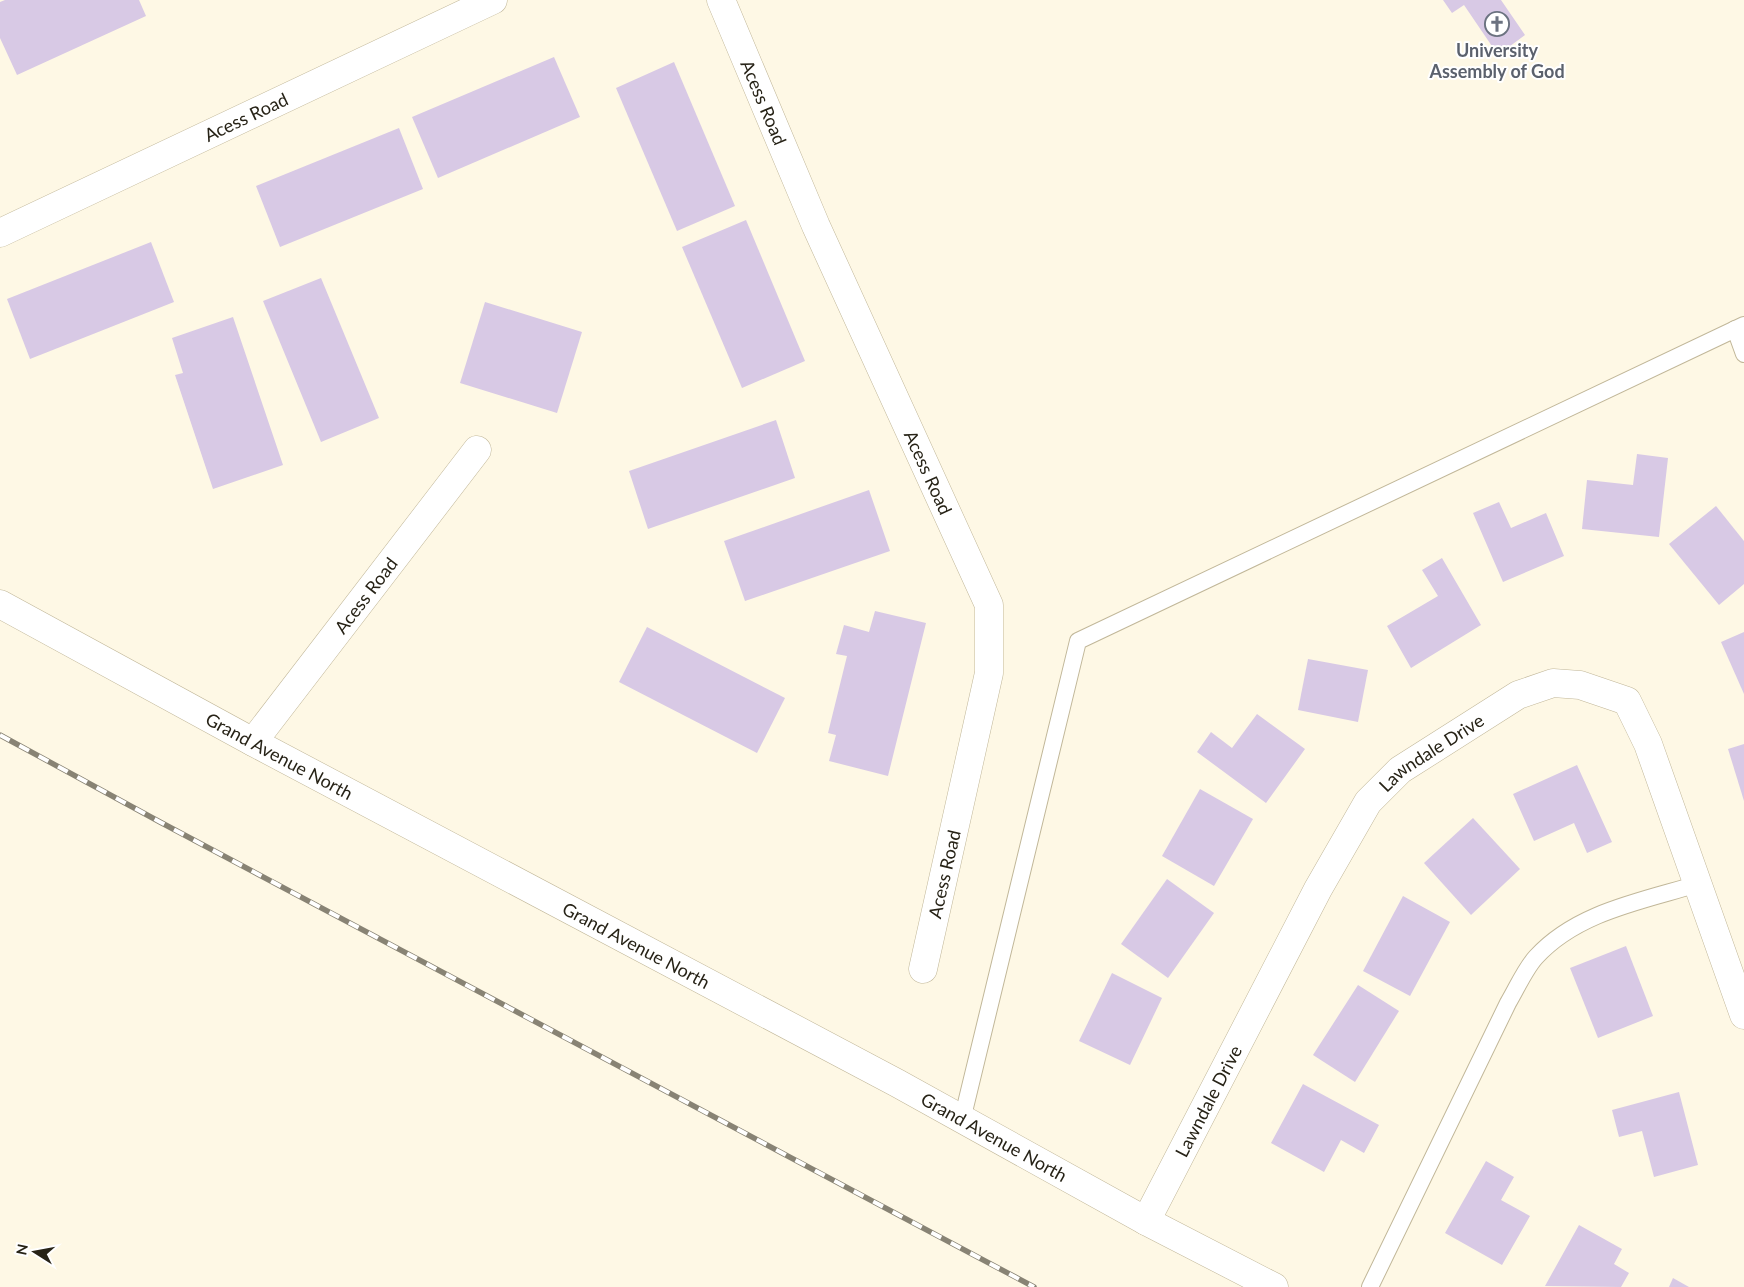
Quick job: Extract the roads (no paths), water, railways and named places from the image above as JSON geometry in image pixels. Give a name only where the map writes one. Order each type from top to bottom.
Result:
[{"type":"street","name":"Acess Road","points":[[0,233],[493,0]]},
{"type":"street","name":"Acess Road","points":[[721,0],[816,226],[990,605],[989,673],[923,969]]},
{"type":"street","name":"Acess Road","points":[[253,742],[477,450]]},
{"type":"street","name":"Grand Avenue North","points":[[0,604],[253,742],[897,1083],[1146,1221],[1274,1287]]},
{"type":"street","name":"Lawndale Drive","points":[[1146,1221],[1318,889],[1368,802],[1400,770],[1518,695],[1553,683],[1580,685],[1627,701],[1648,744],[1744,1015]]},
{"type":"lane","points":[[962,1120],[1078,641],[1740,327],[1744,354]]},
{"type":"lane","points":[[1370,1287],[1508,1002],[1536,958],[1563,932],[1606,912],[1698,884]]},
{"type":"railway","points":[[0,735],[1034,1287]]},
{"type":"place","name":"University Assembly of God","points":[[1497,24]]}]
